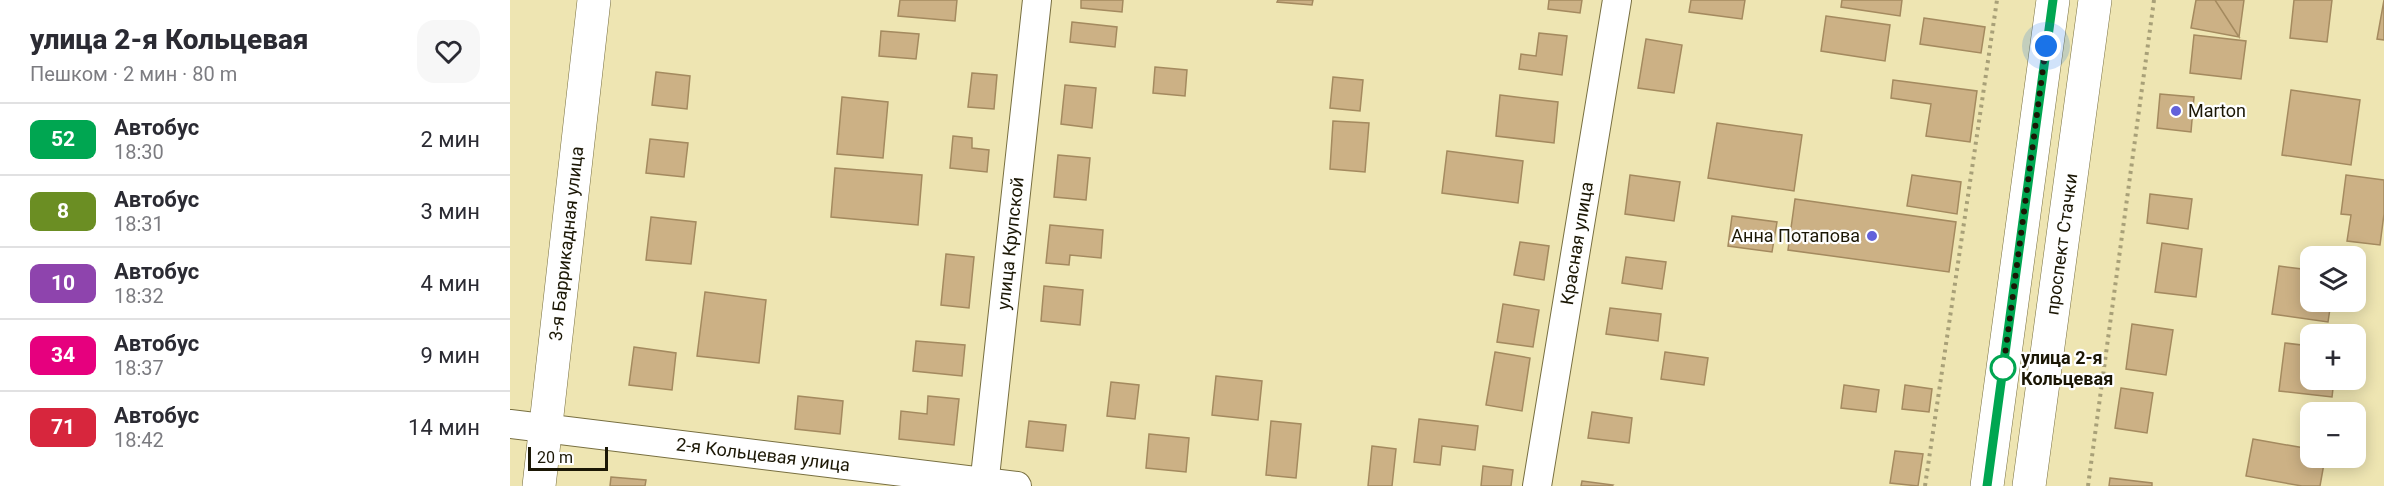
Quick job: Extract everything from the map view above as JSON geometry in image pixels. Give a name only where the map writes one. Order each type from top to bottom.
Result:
[{"type":"main road","name":"3-я Баррикадная улица","points":[[539,486],[594,0]]},
{"type":"main road","points":[[1987,486],[2053,0]]},
{"type":"main road","name":"проспект Стачки","points":[[2029,486],[2095,0]]},
{"type":"street","name":"улица Крупской","points":[[985,484],[1037,0]]},
{"type":"street","name":"Красная улица","points":[[1537,486],[1617,0]]},
{"type":"street","name":"2-я Кольцевая улица","points":[[510,424],[985,484],[1017,486]]},
{"type":"path","points":[[1925,486],[1997,0]]},
{"type":"path","points":[[2088,486],[2154,0]]},
{"type":"building","points":[[900,0],[957,0],[955,21],[898,16]]},
{"type":"building","points":[[1081,0],[1123,0],[1122,12],[1081,8]]},
{"type":"building","points":[[1278,0],[1313,0],[1312,5],[1277,2]]},
{"type":"building","points":[[1549,0],[1582,0],[1580,13],[1548,9]]},
{"type":"building","points":[[1691,0],[1745,0],[1742,19],[1689,12]]},
{"type":"building","points":[[1842,0],[1902,0],[1900,16],[1841,7]]},
{"type":"building","points":[[2196,0],[2215,0],[2239,37],[2191,28]]},
{"type":"building","points":[[2215,0],[2244,0],[2239,37]]},
{"type":"building","points":[[2294,0],[2332,0],[2327,42],[2290,38]]},
{"type":"building","points":[[2384,0],[2384,40],[2377,39]]},
{"type":"building","points":[[1826,16],[1890,25],[1885,61],[1821,51]]},
{"type":"building","points":[[1924,18],[1985,27],[1981,53],[1920,44]]},
{"type":"building","points":[[1072,22],[1117,27],[1115,47],[1070,42]]},
{"type":"building","points":[[881,31],[919,34],[916,59],[879,56]]},
{"type":"building","points":[[1539,33],[1567,36],[1562,75],[1519,69],[1521,54],[1536,56]]},
{"type":"building","points":[[2194,35],[2246,41],[2241,79],[2190,73]]},
{"type":"building","points":[[1646,39],[1682,45],[1674,93],[1638,88]]},
{"type":"building","points":[[1155,67],[1187,70],[1185,96],[1153,93]]},
{"type":"building","points":[[656,72],[690,76],[687,109],[652,105]]},
{"type":"building","points":[[972,73],[997,75],[994,109],[968,107]]},
{"type":"building","points":[[1333,77],[1363,80],[1360,111],[1330,108]]},
{"type":"building","points":[[1893,80],[1977,91],[1970,142],[1926,136],[1931,104],[1891,98]]},
{"type":"building","points":[[1065,85],[1096,88],[1092,128],[1061,124]]},
{"type":"building","points":[[2291,90],[2360,100],[2351,165],[2282,155]]},
{"type":"building","points":[[2160,94],[2194,97],[2191,132],[2157,128]]},
{"type":"building","points":[[1500,95],[1558,102],[1554,143],[1496,136]]},
{"type":"building","points":[[842,97],[888,102],[883,158],[837,154]]},
{"type":"building","points":[[1333,121],[1369,123],[1365,172],[1330,169]]},
{"type":"building","points":[[1717,123],[1802,135],[1794,191],[1708,178]]},
{"type":"building","points":[[953,136],[972,138],[972,148],[989,150],[987,172],[950,168]]},
{"type":"building","points":[[650,139],[688,143],[684,177],[646,173]]},
{"type":"building","points":[[1447,151],[1523,161],[1518,203],[1442,193]]},
{"type":"building","points":[[1058,155],[1090,158],[1086,200],[1054,197]]},
{"type":"building","points":[[835,168],[922,175],[918,225],[831,217]]},
{"type":"building","points":[[1630,175],[1680,182],[1674,221],[1625,214]]},
{"type":"building","points":[[1912,175],[1961,182],[1957,214],[1907,206]]},
{"type":"building","points":[[2346,175],[2384,180],[2384,214],[2380,245],[2347,241],[2351,215],[2341,214]]},
{"type":"building","points":[[2150,194],[2192,199],[2188,229],[2147,223]]},
{"type":"building","name":"Анна Потапова","points":[[1795,199],[1956,222],[1949,272],[1788,250]]},
{"type":"building","points":[[1732,216],[1777,222],[1772,252],[1728,246]]},
{"type":"building","points":[[651,217],[696,222],[691,264],[646,260]]},
{"type":"building","points":[[1050,225],[1103,230],[1101,258],[1070,255],[1069,265],[1046,263]]},
{"type":"building","points":[[1520,242],[1549,246],[1544,280],[1514,275]]},
{"type":"building","points":[[2162,243],[2202,249],[2196,297],[2155,292]]},
{"type":"building","points":[[946,254],[974,257],[969,308],[941,305]]},
{"type":"building","points":[[1626,257],[1666,262],[1662,289],[1622,283]]},
{"type":"building","points":[[2279,266],[2300,269],[2300,312],[2330,312],[2328,322],[2272,314]]},
{"type":"building","points":[[1044,286],[1083,290],[1080,325],[1041,321]]},
{"type":"building","points":[[705,292],[766,300],[759,363],[697,356]]},
{"type":"building","points":[[1503,304],[1539,310],[1533,347],[1497,342]]},
{"type":"building","points":[[1610,308],[1661,314],[1658,341],[1606,334]]},
{"type":"building","points":[[2132,324],[2173,330],[2166,375],[2126,369]]},
{"type":"building","points":[[916,341],[965,345],[962,376],[913,371]]},
{"type":"building","points":[[2285,343],[2300,345],[2300,390],[2333,390],[2332,397],[2279,391]]},
{"type":"building","points":[[634,347],[676,353],[672,390],[629,385]]},
{"type":"building","points":[[1495,352],[1530,358],[1522,411],[1486,405]]},
{"type":"building","points":[[1665,352],[1708,358],[1704,385],[1661,379]]},
{"type":"building","points":[[1216,376],[1262,381],[1258,420],[1212,415]]},
{"type":"building","points":[[1111,382],[1139,385],[1135,419],[1107,416]]},
{"type":"building","points":[[1844,385],[1879,390],[1876,412],[1841,408]]},
{"type":"building","points":[[1905,385],[1932,389],[1929,412],[1902,409]]},
{"type":"building","points":[[2121,388],[2153,393],[2147,433],[2115,428]]},
{"type":"building","points":[[798,396],[843,401],[840,434],[795,429]]},
{"type":"building","points":[[928,396],[959,399],[954,445],[899,439],[901,411],[927,414]]},
{"type":"building","points":[[1592,412],[1632,418],[1629,443],[1588,438]]},
{"type":"building","points":[[1419,419],[1478,426],[1475,450],[1442,446],[1440,465],[1414,462]]},
{"type":"building","points":[[1029,421],[1066,425],[1063,451],[1026,447]]},
{"type":"building","points":[[1271,421],[1301,424],[1296,478],[1266,475]]},
{"type":"building","points":[[1149,434],[1189,438],[1186,472],[1146,468]]},
{"type":"building","points":[[2253,439],[2300,447],[2300,468],[2323,468],[2320,486],[2302,486],[2246,476]]},
{"type":"building","points":[[1372,446],[1396,449],[1392,486],[1368,486]]},
{"type":"building","points":[[1895,451],[1923,454],[1918,486],[1890,483]]},
{"type":"building","points":[[1483,466],[1513,470],[1511,486],[1481,486]]},
{"type":"building","points":[[611,477],[646,480],[645,486],[610,486]]},
{"type":"building","points":[[2110,478],[2152,483],[2152,486],[2109,486]]},
{"type":"building","points":[[1582,481],[1613,485],[1581,486]]},
{"type":"bus line","name":"52","points":[[1987,486],[2053,0]]},
{"type":"place","name":"Marton","points":[[2176,111]]},
{"type":"place","name":"Анна Потапова","points":[[1872,236]]},
{"type":"place","name":"улица 2-я Кольцевая","points":[[2003,368]]},
{"type":"route","points":[[2003,368],[2003,370],[2046,46]]}]
